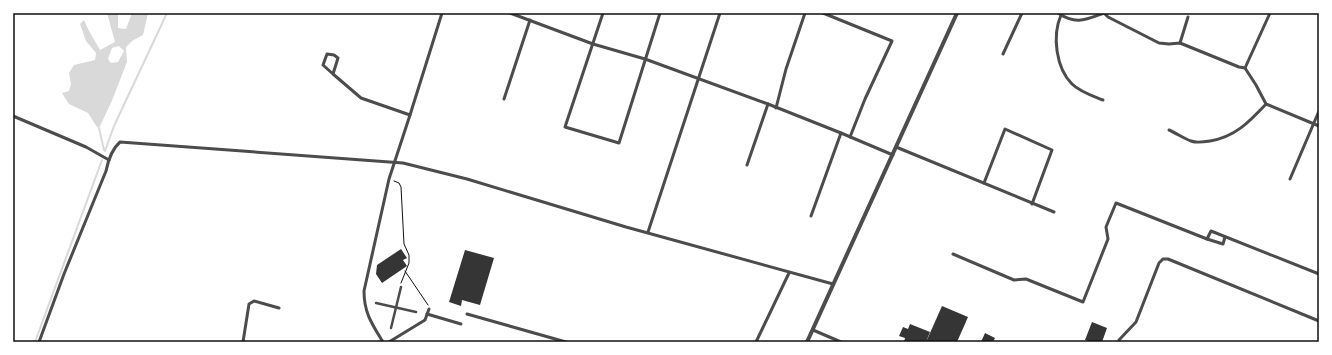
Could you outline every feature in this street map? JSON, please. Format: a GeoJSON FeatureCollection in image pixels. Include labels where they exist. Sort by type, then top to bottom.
{"type":"FeatureCollection","features":[{"type":"Feature","properties":{"kind":"street"},"geometry":{"type":"LineString","coordinates":[[383,342],[367,315],[364,301],[364,291],[389,179],[442,13]]}},
{"type":"Feature","properties":{"kind":"street"},"geometry":{"type":"LineString","coordinates":[[510,13],[593,44],[645,59],[768,104],[892,155]]}},
{"type":"Feature","properties":{"kind":"street"},"geometry":{"type":"LineString","coordinates":[[524,18],[525,13]]}},
{"type":"Feature","properties":{"kind":"street"},"geometry":{"type":"LineString","coordinates":[[603,13],[565,127],[619,143],[660,13]]}},
{"type":"Feature","properties":{"kind":"street"},"geometry":{"type":"LineString","coordinates":[[648,232],[720,13]]}},
{"type":"Feature","properties":{"kind":"street"},"geometry":{"type":"LineString","coordinates":[[776,108],[786,69],[805,13]]}},
{"type":"Feature","properties":{"kind":"street"},"geometry":{"type":"LineString","coordinates":[[823,13],[892,41],[865,99],[850,137]]}},
{"type":"Feature","properties":{"kind":"street"},"geometry":{"type":"LineString","coordinates":[[807,342],[957,13]]}},
{"type":"Feature","properties":{"kind":"street"},"geometry":{"type":"LineString","coordinates":[[1003,54],[1022,13]]}},
{"type":"Feature","properties":{"kind":"street"},"geometry":{"type":"LineString","coordinates":[[1058,13],[1068,19],[1082,20],[1104,13],[1108,18],[1159,43],[1169,44],[1180,42],[1246,68],[1266,104],[1319,126]]}},
{"type":"Feature","properties":{"kind":"street"},"geometry":{"type":"LineString","coordinates":[[1246,68],[1270,13]]}},
{"type":"Feature","properties":{"kind":"street"},"geometry":{"type":"LineString","coordinates":[[1062,15],[1058,28],[1057,41],[1059,59],[1064,72],[1072,84],[1083,92],[1103,100]]}},
{"type":"Feature","properties":{"kind":"street"},"geometry":{"type":"LineString","coordinates":[[1180,42],[1188,17]]}},
{"type":"Feature","properties":{"kind":"street"},"geometry":{"type":"LineString","coordinates":[[504,99],[530,20]]}},
{"type":"Feature","properties":{"kind":"street"},"geometry":{"type":"LineString","coordinates":[[333,74],[338,58],[334,55],[327,54],[323,65],[333,74],[361,98],[410,115]]}},
{"type":"Feature","properties":{"kind":"street"},"geometry":{"type":"LineString","coordinates":[[747,165],[768,104]]}},
{"type":"Feature","properties":{"kind":"street"},"geometry":{"type":"LineString","coordinates":[[1169,130],[1192,141],[1204,142],[1216,140],[1233,134],[1247,124],[1266,104]]}},
{"type":"Feature","properties":{"kind":"street"},"geometry":{"type":"LineString","coordinates":[[1290,179],[1319,111]]}},
{"type":"Feature","properties":{"kind":"street"},"geometry":{"type":"LineString","coordinates":[[13,116],[86,147],[109,160]]}},
{"type":"Feature","properties":{"kind":"street"},"geometry":{"type":"LineString","coordinates":[[984,182],[1005,129],[1052,150],[1032,204]]}},
{"type":"Feature","properties":{"kind":"street"},"geometry":{"type":"LineString","coordinates":[[811,216],[841,133]]}},
{"type":"Feature","properties":{"kind":"street"},"geometry":{"type":"LineString","coordinates":[[39,342],[109,160],[120,142],[403,163],[467,179],[626,227],[789,273],[834,284]]}},
{"type":"Feature","properties":{"kind":"street"},"geometry":{"type":"LineString","coordinates":[[896,147],[1054,212]]}},
{"type":"Feature","properties":{"kind":"street"},"geometry":{"type":"LineString","coordinates":[[952,254],[1014,280],[1026,279],[1083,302],[1108,239],[1106,226],[1116,203],[1222,244],[1225,237]]}},
{"type":"Feature","properties":{"kind":"street"},"geometry":{"type":"LineString","coordinates":[[1208,239],[1211,231],[1319,274]]}},
{"type":"Feature","properties":{"kind":"street"},"geometry":{"type":"LineString","coordinates":[[1120,340],[1136,322],[1159,263],[1163,259],[1319,321]]}},
{"type":"Feature","properties":{"kind":"street"},"geometry":{"type":"LineString","coordinates":[[756,342],[789,273]]}},
{"type":"Feature","properties":{"kind":"street"},"geometry":{"type":"LineString","coordinates":[[391,328],[400,287]]}},
{"type":"Feature","properties":{"kind":"street"},"geometry":{"type":"LineString","coordinates":[[244,342],[249,304],[254,300],[279,308]]}},
{"type":"Feature","properties":{"kind":"street"},"geometry":{"type":"LineString","coordinates":[[376,304],[416,312]]}},
{"type":"Feature","properties":{"kind":"street"},"geometry":{"type":"LineString","coordinates":[[389,342],[425,320],[430,309]]}},
{"type":"Feature","properties":{"kind":"street"},"geometry":{"type":"LineString","coordinates":[[427,314],[461,324]]}},
{"type":"Feature","properties":{"kind":"street"},"geometry":{"type":"LineString","coordinates":[[467,314],[566,342]]}},
{"type":"Feature","properties":{"kind":"street"},"geometry":{"type":"LineString","coordinates":[[813,330],[841,342]]}},
{"type":"Feature","properties":{"kind":"path"},"geometry":{"type":"LineString","coordinates":[[389,179],[399,183],[401,187],[404,244],[409,255],[409,263],[400,287]]}},
{"type":"Feature","properties":{"kind":"path"},"geometry":{"type":"LineString","coordinates":[[405,271],[430,309]]}},
{"type":"Feature","properties":{"kind":"shaded area"},"geometry":{"type":"Polygon","coordinates":[[[107,13],[118,13],[118,28],[126,29],[132,13],[148,13],[143,35],[132,41],[126,47],[127,62],[111,103],[99,128],[88,113],[69,104],[62,93],[69,91],[71,84],[69,73],[74,65],[95,60],[96,53],[86,41],[80,24],[84,20],[100,50],[115,42],[107,13]],[[119,46],[112,48],[108,59],[111,63],[118,62],[124,51],[119,46]]]}},
{"type":"Feature","properties":{"kind":"building"},"geometry":{"type":"Polygon","coordinates":[[[401,249],[407,258],[403,260],[407,266],[382,283],[376,274],[377,265],[401,249]]]}},
{"type":"Feature","properties":{"kind":"building"},"geometry":{"type":"Polygon","coordinates":[[[465,250],[494,258],[480,305],[462,300],[461,306],[449,302],[465,250]]]}},
{"type":"Feature","properties":{"kind":"building"},"geometry":{"type":"Polygon","coordinates":[[[942,306],[968,317],[957,342],[926,342],[942,306]]]}},
{"type":"Feature","properties":{"kind":"building"},"geometry":{"type":"Polygon","coordinates":[[[1092,322],[1107,328],[1102,342],[1085,340],[1092,322]]]}},
{"type":"Feature","properties":{"kind":"building"},"geometry":{"type":"Polygon","coordinates":[[[910,324],[930,332],[926,342],[904,342],[905,338],[899,336],[903,327],[908,329],[910,324]]]}},
{"type":"Feature","properties":{"kind":"building"},"geometry":{"type":"Polygon","coordinates":[[[985,333],[995,338],[993,342],[981,342],[985,333]]]}},
{"type":"Feature","properties":{"kind":"waterway"},"geometry":{"type":"LineString","coordinates":[[105,151],[114,126],[167,13]]}},
{"type":"Feature","properties":{"kind":"waterway"},"geometry":{"type":"LineString","coordinates":[[99,128],[104,150]]}},
{"type":"Feature","properties":{"kind":"waterway"},"geometry":{"type":"LineString","coordinates":[[35,342],[102,160]]}}]}
